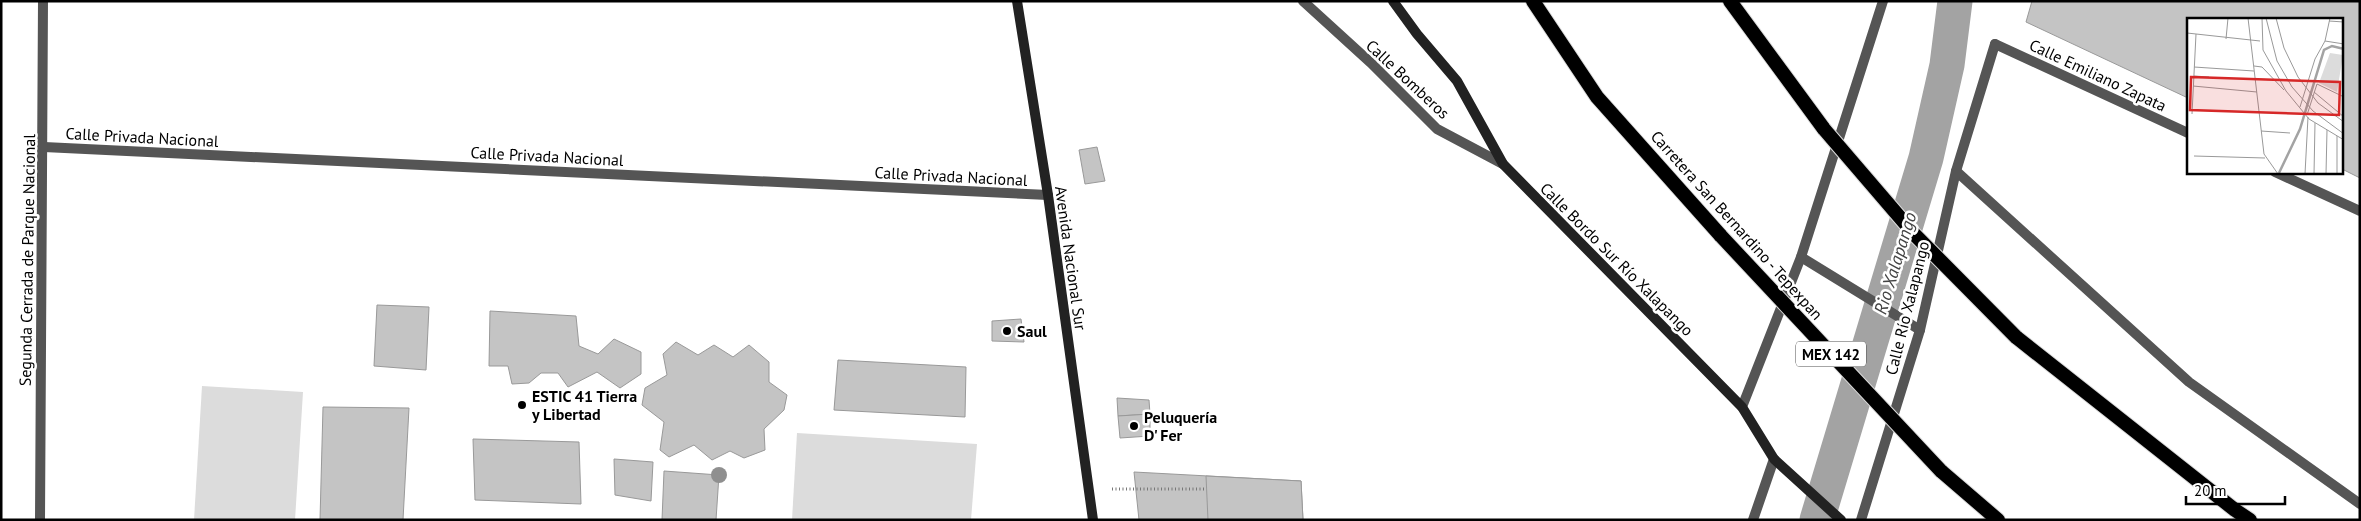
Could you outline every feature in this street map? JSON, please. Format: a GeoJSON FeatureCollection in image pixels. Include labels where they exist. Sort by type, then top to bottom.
{"type":"FeatureCollection","features":[{"type":"Feature","properties":{"kind":"highway","name":"Carretera San Bernardino - Tepexpan"},"geometry":{"type":"LineString","coordinates":[[1533,1],[1597,97],[1721,236],[1941,471],[1998,520]]}},
{"type":"Feature","properties":{"kind":"highway"},"geometry":{"type":"LineString","coordinates":[[1730,1],[1824,129],[1915,234],[2016,337],[2227,504],[2250,520]]}},
{"type":"Feature","properties":{"kind":"main road","name":"Avenida Nacional Sur"},"geometry":{"type":"LineString","coordinates":[[1016,1],[1048,195],[1093,520]]}},
{"type":"Feature","properties":{"kind":"main road","name":"Calle Bordo Sur Río Xalapango"},"geometry":{"type":"LineString","coordinates":[[1393,1],[1417,34],[1457,80],[1502,164],[1742,407],[1774,459],[1838,517]]}},
{"type":"Feature","properties":{"kind":"street","name":"Segunda Cerrada de Parque Nacional"},"geometry":{"type":"LineString","coordinates":[[40,520],[44,1]]}},
{"type":"Feature","properties":{"kind":"street","name":"Calle Bomberos"},"geometry":{"type":"LineString","coordinates":[[1303,1],[1371,63],[1437,129],[1502,164]]}},
{"type":"Feature","properties":{"kind":"street"},"geometry":{"type":"LineString","coordinates":[[1742,407],[1801,257],[1883,1]]}},
{"type":"Feature","properties":{"kind":"street","name":"Calle Emiliano Zapata"},"geometry":{"type":"LineString","coordinates":[[1995,44],[2187,133]]}},
{"type":"Feature","properties":{"kind":"street","name":"Calle Río Xalapango"},"geometry":{"type":"LineString","coordinates":[[1861,520],[1920,330],[1956,171],[1995,44]]}},
{"type":"Feature","properties":{"kind":"street","name":"Calle Privada Nacional"},"geometry":{"type":"LineString","coordinates":[[44,147],[1048,195]]}},
{"type":"Feature","properties":{"kind":"street"},"geometry":{"type":"LineString","coordinates":[[1956,171],[2189,382],[2360,504]]}},
{"type":"Feature","properties":{"kind":"street"},"geometry":{"type":"LineString","coordinates":[[2279,174],[2360,211]]}},
{"type":"Feature","properties":{"kind":"street"},"geometry":{"type":"LineString","coordinates":[[1801,257],[1920,330]]}},
{"type":"Feature","properties":{"kind":"street"},"geometry":{"type":"LineString","coordinates":[[1752,520],[1774,459]]}},
{"type":"Feature","properties":{"kind":"path"},"geometry":{"type":"LineString","coordinates":[[1089,491],[1136,488],[1206,489]]}},
{"type":"Feature","properties":{"kind":"shaded area"},"geometry":{"type":"Polygon","coordinates":[[[202,386],[303,392],[295,520],[194,520],[202,386]]]}},
{"type":"Feature","properties":{"kind":"shaded area"},"geometry":{"type":"Polygon","coordinates":[[[797,433],[977,444],[971,520],[792,520],[797,433]]]}},
{"type":"Feature","properties":{"kind":"building"},"geometry":{"type":"Polygon","coordinates":[[[2032,1],[2360,1],[2360,178],[2344,170],[2344,18],[2187,18],[2187,98],[2026,22],[2032,1]]]}},
{"type":"Feature","properties":{"kind":"building"},"geometry":{"type":"Polygon","coordinates":[[[1097,147],[1105,181],[1085,184],[1079,150],[1097,147]]]}},
{"type":"Feature","properties":{"kind":"building"},"geometry":{"type":"Polygon","coordinates":[[[377,305],[429,307],[426,370],[374,366],[377,305]]]}},
{"type":"Feature","properties":{"kind":"building"},"geometry":{"type":"Polygon","coordinates":[[[490,311],[576,316],[579,346],[598,354],[614,339],[641,352],[641,374],[620,388],[597,372],[568,387],[558,373],[541,373],[529,383],[512,384],[508,366],[489,366],[490,311]]]}},
{"type":"Feature","properties":{"kind":"building","name":"Saul"},"geometry":{"type":"Polygon","coordinates":[[[1021,319],[1024,342],[992,341],[992,321],[1021,319]]]}},
{"type":"Feature","properties":{"kind":"building"},"geometry":{"type":"Polygon","coordinates":[[[676,342],[698,355],[714,345],[733,357],[749,345],[769,362],[769,382],[787,395],[784,410],[764,429],[765,450],[744,458],[730,451],[712,460],[694,445],[669,457],[660,450],[664,422],[642,405],[645,388],[667,375],[663,354],[676,342]]]}},
{"type":"Feature","properties":{"kind":"building"},"geometry":{"type":"Polygon","coordinates":[[[838,360],[966,367],[965,417],[834,410],[838,360]]]}},
{"type":"Feature","properties":{"kind":"building"},"geometry":{"type":"Polygon","coordinates":[[[1117,398],[1149,400],[1150,414],[1118,416],[1117,398]]]}},
{"type":"Feature","properties":{"kind":"building"},"geometry":{"type":"Polygon","coordinates":[[[323,407],[409,408],[403,520],[320,520],[323,407]]]}},
{"type":"Feature","properties":{"kind":"building","name":"Peluquería D' Fer"},"geometry":{"type":"Polygon","coordinates":[[[1150,414],[1150,436],[1120,438],[1118,416],[1150,414]]]}},
{"type":"Feature","properties":{"kind":"building"},"geometry":{"type":"Polygon","coordinates":[[[473,439],[579,442],[581,504],[475,500],[473,439]]]}},
{"type":"Feature","properties":{"kind":"building"},"geometry":{"type":"Polygon","coordinates":[[[614,459],[653,462],[651,501],[615,495],[614,459]]]}},
{"type":"Feature","properties":{"kind":"building"},"geometry":{"type":"Polygon","coordinates":[[[664,471],[719,475],[716,520],[662,520],[664,471]]]}},
{"type":"Feature","properties":{"kind":"building"},"geometry":{"type":"Polygon","coordinates":[[[1134,472],[1301,481],[1303,520],[1139,520],[1134,472]]]}},
{"type":"Feature","properties":{"kind":"building"},"geometry":{"type":"Polygon","coordinates":[[[1206,476],[1301,481],[1303,520],[1208,520],[1206,476]]]}},
{"type":"Feature","properties":{"kind":"waterway","name":"Rio Xalapango"},"geometry":{"type":"LineString","coordinates":[[1817,520],[1926,158],[1947,65],[1955,1]]}},
{"type":"Feature","properties":{"kind":"place","name":"Saul"},"geometry":{"type":"Point","coordinates":[1007,331]}},
{"type":"Feature","properties":{"kind":"place","name":"ESTIC 41 Tierra y Libertad"},"geometry":{"type":"Point","coordinates":[522,405]}},
{"type":"Feature","properties":{"kind":"place","name":"Peluquería D' Fer"},"geometry":{"type":"Point","coordinates":[1134,426]}}]}
